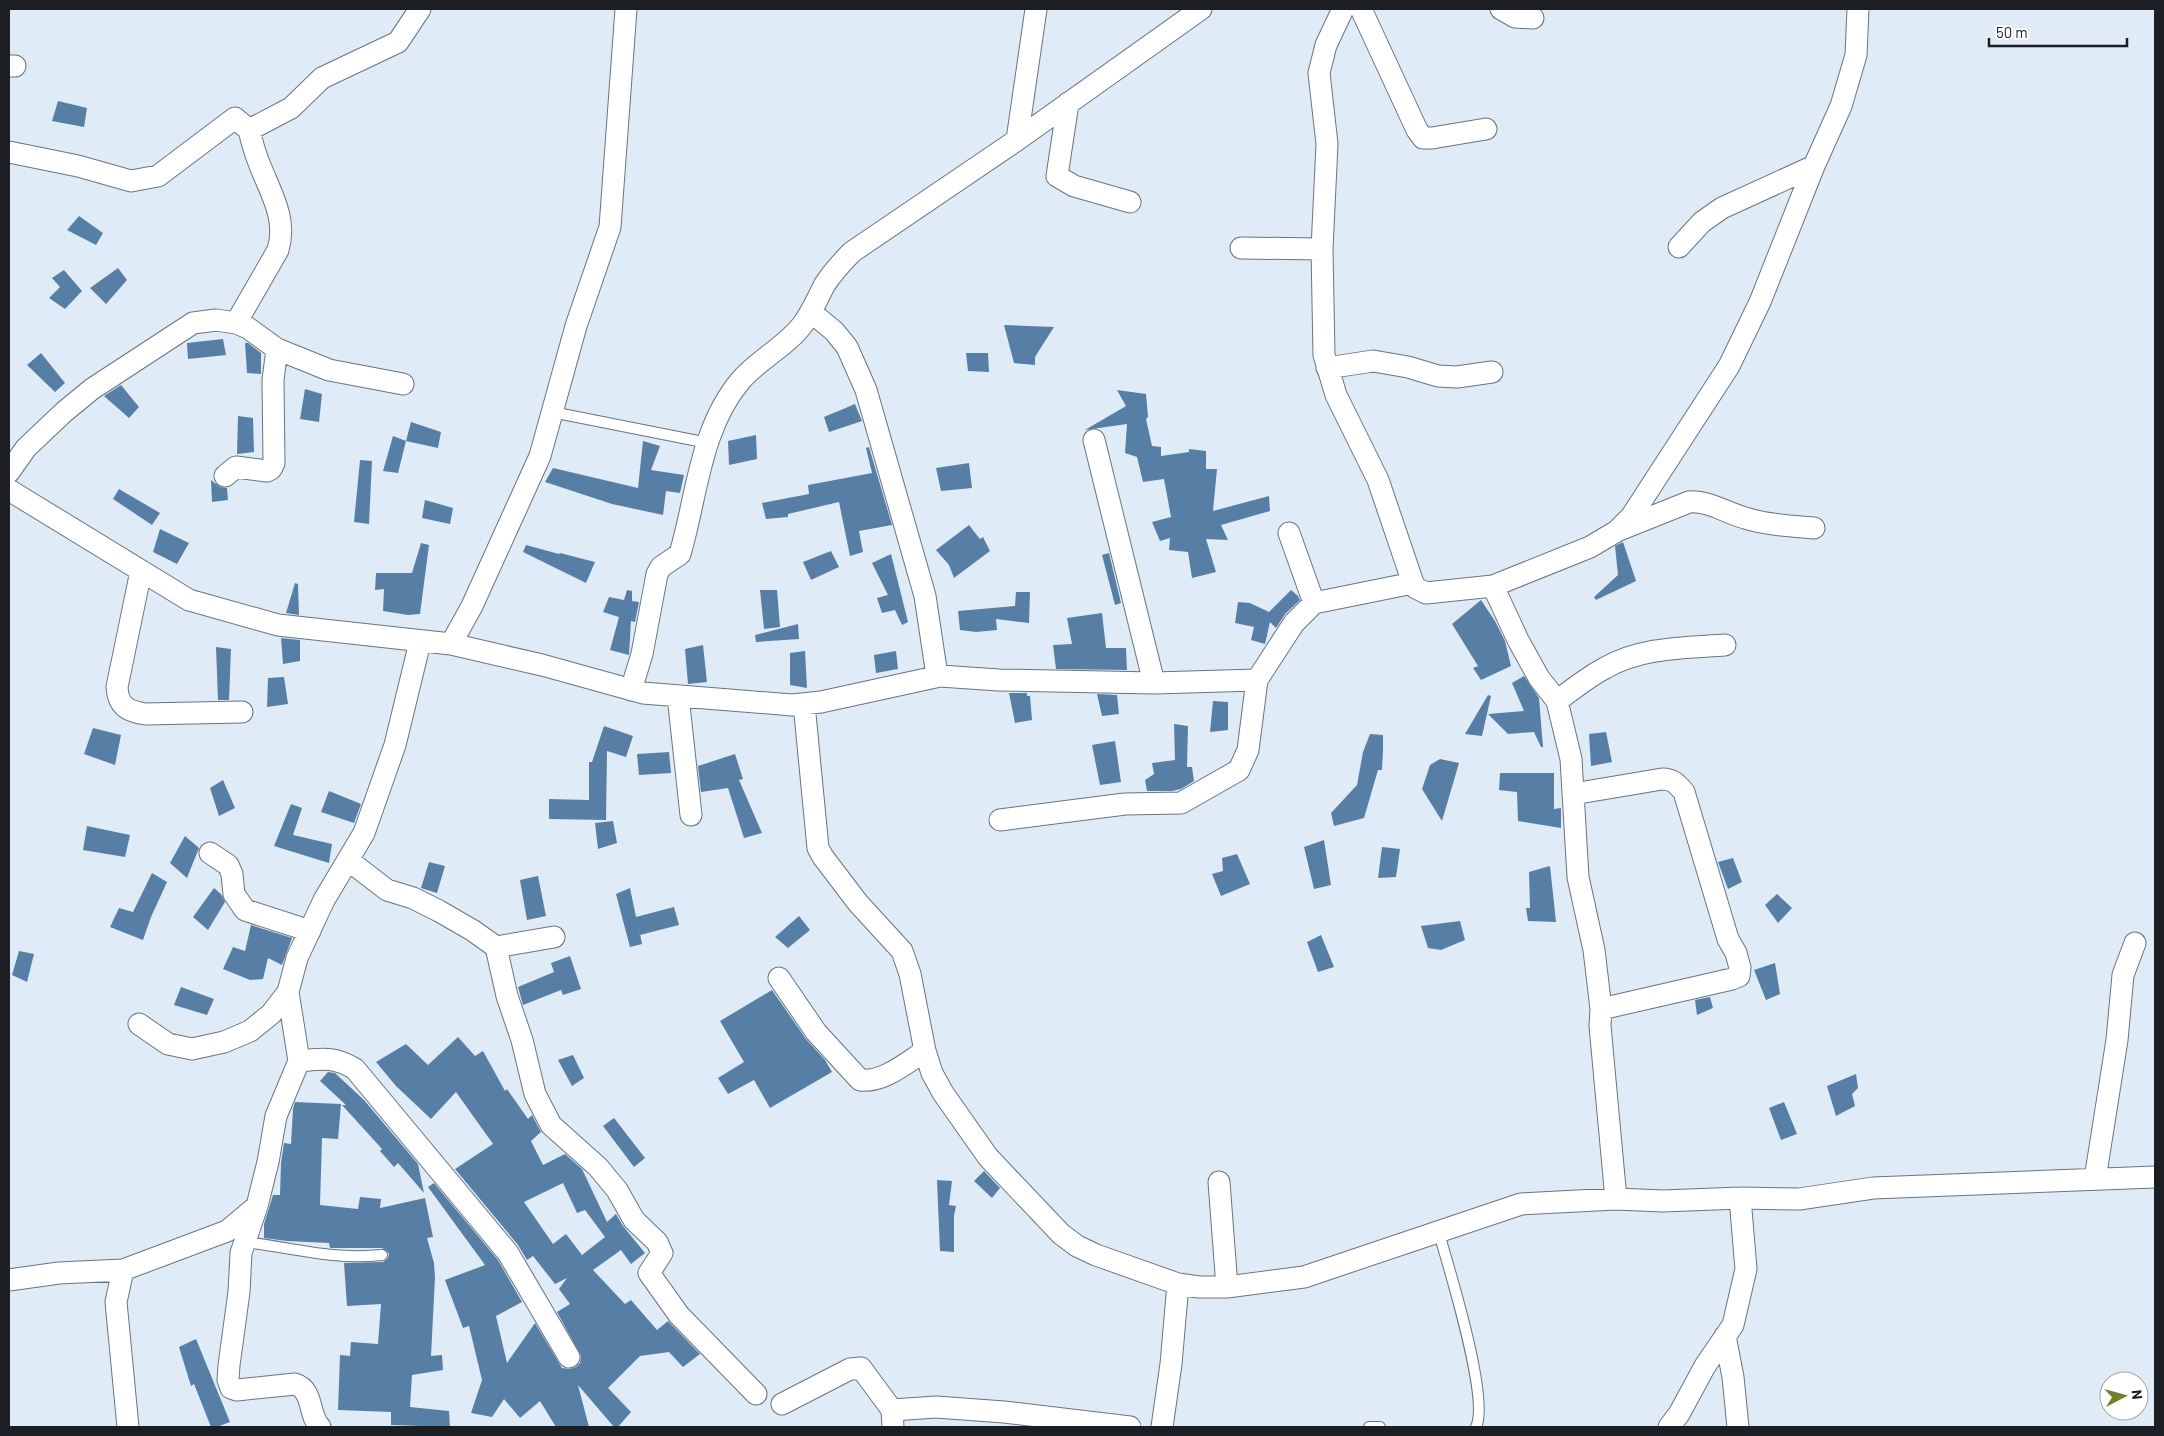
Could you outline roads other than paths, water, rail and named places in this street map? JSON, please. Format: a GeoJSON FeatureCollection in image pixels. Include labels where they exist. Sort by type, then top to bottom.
{"type":"FeatureCollection","features":[{"type":"Feature","properties":{"kind":"street"},"geometry":{"type":"LineString","coordinates":[[249,130],[291,108],[322,78],[398,42],[420,9]]}},
{"type":"Feature","properties":{"kind":"street"},"geometry":{"type":"LineString","coordinates":[[452,644],[472,606],[540,456],[576,326],[610,227],[626,9]]}},
{"type":"Feature","properties":{"kind":"street"},"geometry":{"type":"LineString","coordinates":[[1017,140],[1036,9]]}},
{"type":"Feature","properties":{"kind":"street"},"geometry":{"type":"LineString","coordinates":[[631,690],[642,654],[657,574],[661,567],[680,554],[695,487],[712,431],[731,393],[742,379],[802,326],[838,265],[852,252],[1017,140],[1201,9]]}},
{"type":"Feature","properties":{"kind":"street"},"geometry":{"type":"LineString","coordinates":[[1343,9],[1326,44],[1320,72],[1327,144],[1322,249],[1324,348],[1327,368],[1336,395],[1378,480],[1416,588],[1426,592],[1493,586],[1590,547],[1617,531],[1690,502],[1700,501],[1746,519],[1779,525],[1814,528]]}},
{"type":"Feature","properties":{"kind":"street"},"geometry":{"type":"LineString","coordinates":[[1362,9],[1416,130],[1424,138],[1486,129]]}},
{"type":"Feature","properties":{"kind":"street"},"geometry":{"type":"LineString","coordinates":[[1501,9],[1515,17],[1533,18]]}},
{"type":"Feature","properties":{"kind":"street"},"geometry":{"type":"LineString","coordinates":[[1617,531],[1631,517],[1729,366],[1760,302],[1814,166],[1841,106],[1856,55],[1858,9]]}},
{"type":"Feature","properties":{"kind":"street"},"geometry":{"type":"LineString","coordinates":[[1068,103],[1057,176],[1074,186],[1130,202]]}},
{"type":"Feature","properties":{"kind":"street"},"geometry":{"type":"LineString","coordinates":[[9,152],[78,166],[131,181],[158,176],[235,118],[249,130],[260,167],[279,211],[281,238],[278,250],[236,323]]}},
{"type":"Feature","properties":{"kind":"street"},"geometry":{"type":"LineString","coordinates":[[1680,247],[1702,222],[1722,208],[1814,166]]}},
{"type":"Feature","properties":{"kind":"street"},"geometry":{"type":"LineString","coordinates":[[1241,248],[1322,249]]}},
{"type":"Feature","properties":{"kind":"street"},"geometry":{"type":"LineString","coordinates":[[811,312],[834,331],[847,347],[866,390],[925,596],[936,669],[940,676]]}},
{"type":"Feature","properties":{"kind":"street"},"geometry":{"type":"LineString","coordinates":[[9,472],[26,448],[64,412],[92,389],[193,323],[216,320],[236,323],[248,328],[277,349],[329,370],[403,384]]}},
{"type":"Feature","properties":{"kind":"street"},"geometry":{"type":"LineString","coordinates":[[225,476],[236,468],[267,471],[271,469],[274,463],[274,380],[277,349]]}},
{"type":"Feature","properties":{"kind":"street"},"geometry":{"type":"LineString","coordinates":[[1327,368],[1373,362],[1408,367],[1438,376],[1457,377],[1492,372]]}},
{"type":"Feature","properties":{"kind":"street"},"geometry":{"type":"LineString","coordinates":[[1094,440],[1154,682]]}},
{"type":"Feature","properties":{"kind":"street"},"geometry":{"type":"LineString","coordinates":[[11,497],[189,600],[278,625],[452,644],[542,665],[631,690],[678,696],[804,704],[940,676],[999,680],[1154,682],[1257,680]]}},
{"type":"Feature","properties":{"kind":"street"},"geometry":{"type":"LineString","coordinates":[[1289,533],[1314,603]]}},
{"type":"Feature","properties":{"kind":"street"},"geometry":{"type":"LineString","coordinates":[[141,571],[117,687],[118,698],[122,706],[131,712],[145,714],[242,712]]}},
{"type":"Feature","properties":{"kind":"street"},"geometry":{"type":"LineString","coordinates":[[1000,820],[1126,804],[1181,803],[1239,770],[1248,750],[1257,680],[1294,623],[1314,603],[1413,583]]}},
{"type":"Feature","properties":{"kind":"street"},"geometry":{"type":"LineString","coordinates":[[1493,586],[1518,640],[1539,678],[1557,701],[1571,759],[1578,877],[1594,950],[1601,1009],[1600,1026],[1616,1199]]}},
{"type":"Feature","properties":{"kind":"street"},"geometry":{"type":"LineString","coordinates":[[139,1024],[168,1044],[192,1049],[224,1042],[250,1031],[271,1014],[288,992],[297,958],[324,900],[364,833],[396,745],[420,642]]}},
{"type":"Feature","properties":{"kind":"street"},"geometry":{"type":"LineString","coordinates":[[1557,701],[1587,678],[1625,659],[1659,650],[1725,646]]}},
{"type":"Feature","properties":{"kind":"street"},"geometry":{"type":"LineString","coordinates":[[678,696],[691,815]]}},
{"type":"Feature","properties":{"kind":"street"},"geometry":{"type":"LineString","coordinates":[[804,704],[818,848],[858,903],[902,951],[910,974],[925,1051],[932,1073],[943,1093],[988,1157],[1061,1234],[1077,1246],[1096,1256],[1178,1284],[1199,1287],[1227,1287],[1304,1277],[1438,1230],[1521,1204],[1616,1199],[1663,1201],[1740,1198],[1798,1199],[1873,1188],[2155,1177]]}},
{"type":"Feature","properties":{"kind":"street"},"geometry":{"type":"LineString","coordinates":[[1573,794],[1662,779],[1670,779],[1678,784],[1684,792],[1728,939],[1740,968],[1739,976],[1732,979],[1601,1009]]}},
{"type":"Feature","properties":{"kind":"street"},"geometry":{"type":"LineString","coordinates":[[210,853],[228,865],[232,874],[234,894],[245,910],[310,931]]}},
{"type":"Feature","properties":{"kind":"street"},"geometry":{"type":"LineString","coordinates":[[348,860],[388,890],[412,898],[439,911],[472,930],[496,947],[507,996],[522,1040],[535,1094],[551,1125],[598,1166],[617,1190],[634,1220],[657,1242],[662,1253],[649,1273],[679,1315],[756,1394]]}},
{"type":"Feature","properties":{"kind":"street"},"geometry":{"type":"LineString","coordinates":[[496,947],[554,937]]}},
{"type":"Feature","properties":{"kind":"street"},"geometry":{"type":"LineString","coordinates":[[2095,1179],[2117,1040],[2124,976],[2135,943]]}},
{"type":"Feature","properties":{"kind":"street"},"geometry":{"type":"LineString","coordinates":[[779,978],[816,1032],[860,1080],[870,1081],[883,1077],[925,1051]]}},
{"type":"Feature","properties":{"kind":"street"},"geometry":{"type":"LineString","coordinates":[[288,992],[299,1061],[276,1116],[268,1162],[257,1206],[241,1253],[239,1292],[230,1344],[228,1380],[231,1388],[238,1390],[295,1384],[302,1386],[307,1394],[314,1419],[320,1427]]}},
{"type":"Feature","properties":{"kind":"street"},"geometry":{"type":"LineString","coordinates":[[299,1061],[326,1058],[341,1060],[355,1069],[508,1253],[569,1357]]}},
{"type":"Feature","properties":{"kind":"street"},"geometry":{"type":"LineString","coordinates":[[1219,1182],[1227,1287]]}},
{"type":"Feature","properties":{"kind":"street"},"geometry":{"type":"LineString","coordinates":[[1668,1427],[1679,1414],[1705,1366],[1733,1325],[1746,1269],[1740,1198]]}},
{"type":"Feature","properties":{"kind":"street"},"geometry":{"type":"LineString","coordinates":[[9,1280],[59,1273],[123,1270],[227,1231],[257,1206]]}},
{"type":"Feature","properties":{"kind":"street"},"geometry":{"type":"LineString","coordinates":[[123,1270],[116,1302],[128,1427]]}},
{"type":"Feature","properties":{"kind":"street"},"geometry":{"type":"LineString","coordinates":[[1162,1427],[1171,1364],[1178,1284]]}},
{"type":"Feature","properties":{"kind":"street"},"geometry":{"type":"LineString","coordinates":[[1725,1336],[1733,1377],[1738,1427]]}},
{"type":"Feature","properties":{"kind":"street"},"geometry":{"type":"LineString","coordinates":[[782,1404],[850,1369],[862,1368],[892,1418],[936,1408],[1004,1412],[1130,1427]]}},
{"type":"Feature","properties":{"kind":"lane"},"geometry":{"type":"LineString","coordinates":[[552,412],[708,444]]}},
{"type":"Feature","properties":{"kind":"lane"},"geometry":{"type":"LineString","coordinates":[[1438,1230],[1463,1317],[1474,1371],[1479,1418],[1476,1427]]}},
{"type":"Feature","properties":{"kind":"lane"},"geometry":{"type":"LineString","coordinates":[[245,1242],[316,1255],[346,1257],[382,1255]]}},
{"type":"Feature","properties":{"kind":"lane"},"geometry":{"type":"LineString","coordinates":[[1370,1427],[1380,1427]]}}]}
